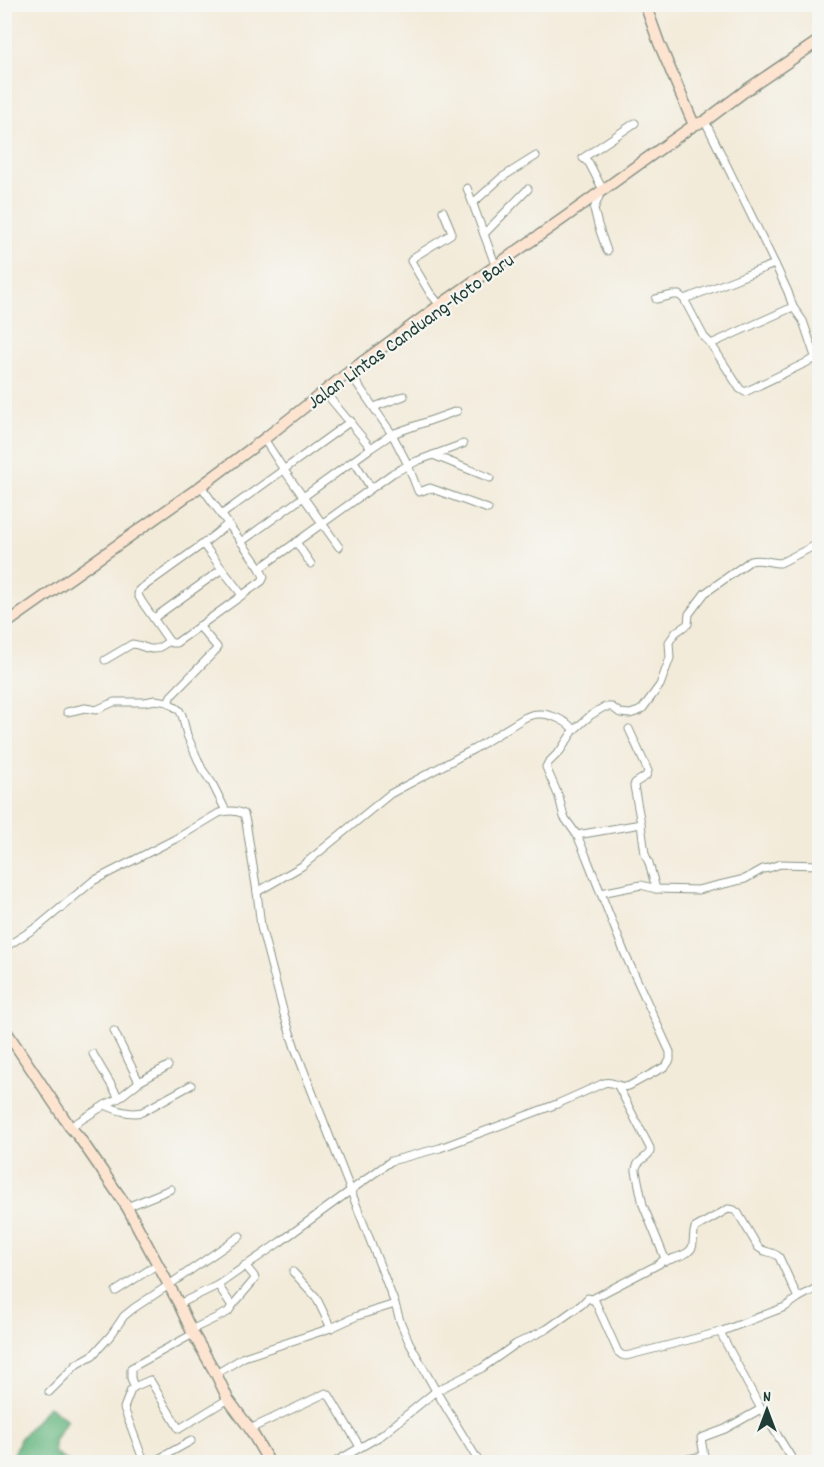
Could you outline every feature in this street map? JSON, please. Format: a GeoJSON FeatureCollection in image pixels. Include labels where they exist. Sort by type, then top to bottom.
{"type":"FeatureCollection","features":[{"type":"Feature","properties":{"kind":"main road"},"geometry":{"type":"LineString","coordinates":[[645,4],[659,43],[699,123]]}},
{"type":"Feature","properties":{"kind":"main road","name":"Jalan Lintas Canduang-Koto Baru"},"geometry":{"type":"LineString","coordinates":[[4,625],[201,486],[440,305],[819,40]]}},
{"type":"Feature","properties":{"kind":"main road"},"geometry":{"type":"LineString","coordinates":[[5,1030],[127,1207],[228,1399],[250,1429],[269,1462]]}},
{"type":"Feature","properties":{"kind":"street"},"geometry":{"type":"LineString","coordinates":[[607,251],[594,209],[602,191],[589,163],[583,158],[635,123]]}},
{"type":"Feature","properties":{"kind":"street"},"geometry":{"type":"LineString","coordinates":[[699,123],[775,264],[793,307],[803,321],[819,371]]}},
{"type":"Feature","properties":{"kind":"street"},"geometry":{"type":"LineString","coordinates":[[473,203],[501,178],[536,156]]}},
{"type":"Feature","properties":{"kind":"street"},"geometry":{"type":"LineString","coordinates":[[467,188],[496,267]]}},
{"type":"Feature","properties":{"kind":"street"},"geometry":{"type":"LineString","coordinates":[[484,234],[528,189]]}},
{"type":"Feature","properties":{"kind":"street"},"geometry":{"type":"LineString","coordinates":[[440,305],[411,261],[451,234],[443,211]]}},
{"type":"Feature","properties":{"kind":"street"},"geometry":{"type":"LineString","coordinates":[[684,299],[775,264]]}},
{"type":"Feature","properties":{"kind":"street"},"geometry":{"type":"LineString","coordinates":[[656,299],[673,295],[679,295],[684,299],[704,337],[711,344],[740,390],[745,392],[816,358]]}},
{"type":"Feature","properties":{"kind":"street"},"geometry":{"type":"LineString","coordinates":[[711,344],[793,307]]}},
{"type":"Feature","properties":{"kind":"street"},"geometry":{"type":"LineString","coordinates":[[349,372],[392,434],[419,492],[430,488],[488,509]]}},
{"type":"Feature","properties":{"kind":"street"},"geometry":{"type":"LineString","coordinates":[[324,391],[371,448]]}},
{"type":"Feature","properties":{"kind":"street"},"geometry":{"type":"LineString","coordinates":[[374,407],[404,396]]}},
{"type":"Feature","properties":{"kind":"street"},"geometry":{"type":"LineString","coordinates":[[241,542],[392,434],[457,411]]}},
{"type":"Feature","properties":{"kind":"street"},"geometry":{"type":"LineString","coordinates":[[221,515],[351,422]]}},
{"type":"Feature","properties":{"kind":"street"},"geometry":{"type":"LineString","coordinates":[[264,439],[339,547]]}},
{"type":"Feature","properties":{"kind":"street"},"geometry":{"type":"LineString","coordinates":[[260,568],[370,488],[408,465],[463,444]]}},
{"type":"Feature","properties":{"kind":"street"},"geometry":{"type":"LineString","coordinates":[[433,455],[490,478]]}},
{"type":"Feature","properties":{"kind":"street"},"geometry":{"type":"LineString","coordinates":[[354,461],[370,488]]}},
{"type":"Feature","properties":{"kind":"street"},"geometry":{"type":"LineString","coordinates":[[201,486],[260,568],[264,579],[172,644],[138,595],[139,590],[228,524]]}},
{"type":"Feature","properties":{"kind":"street"},"geometry":{"type":"LineString","coordinates":[[296,542],[311,564]]}},
{"type":"Feature","properties":{"kind":"street"},"geometry":{"type":"LineString","coordinates":[[179,1304],[218,1285],[391,1161],[440,1148],[557,1104],[609,1081],[618,1086],[629,1086],[666,1066],[670,1060],[670,1052],[625,954],[577,835],[564,817],[559,797],[546,767],[574,730],[604,707],[612,707],[620,713],[630,714],[643,708],[660,685],[670,658],[669,642],[676,632],[688,624],[689,614],[705,593],[750,561],[756,559],[780,563],[819,543]]}},
{"type":"Feature","properties":{"kind":"street"},"geometry":{"type":"LineString","coordinates":[[203,544],[242,595]]}},
{"type":"Feature","properties":{"kind":"street"},"geometry":{"type":"LineString","coordinates":[[154,618],[222,569]]}},
{"type":"Feature","properties":{"kind":"street"},"geometry":{"type":"LineString","coordinates":[[168,702],[171,696],[217,649],[200,626]]}},
{"type":"Feature","properties":{"kind":"street"},"geometry":{"type":"LineString","coordinates":[[105,660],[132,644],[156,649],[169,641]]}},
{"type":"Feature","properties":{"kind":"street"},"geometry":{"type":"LineString","coordinates":[[67,712],[85,708],[96,710],[114,702],[155,700],[168,702],[182,715],[187,735],[202,769],[226,811]]}},
{"type":"Feature","properties":{"kind":"street"},"geometry":{"type":"LineString","coordinates":[[257,892],[302,866],[390,794],[524,718],[539,713],[570,724],[574,730]]}},
{"type":"Feature","properties":{"kind":"street"},"geometry":{"type":"LineString","coordinates":[[628,729],[648,771],[646,776],[634,786],[645,854],[656,889]]}},
{"type":"Feature","properties":{"kind":"street"},"geometry":{"type":"LineString","coordinates":[[4,948],[40,925],[93,881],[179,837],[219,813],[226,811],[244,814],[261,927],[295,1048],[409,1342],[479,1462]]}},
{"type":"Feature","properties":{"kind":"street"},"geometry":{"type":"LineString","coordinates":[[577,835],[641,824]]}},
{"type":"Feature","properties":{"kind":"street"},"geometry":{"type":"LineString","coordinates":[[601,893],[641,885],[656,889],[698,890],[745,879],[763,869],[780,864],[819,865]]}},
{"type":"Feature","properties":{"kind":"street"},"geometry":{"type":"LineString","coordinates":[[114,1031],[139,1082]]}},
{"type":"Feature","properties":{"kind":"street"},"geometry":{"type":"LineString","coordinates":[[93,1054],[119,1098]]}},
{"type":"Feature","properties":{"kind":"street"},"geometry":{"type":"LineString","coordinates":[[70,1127],[168,1066]]}},
{"type":"Feature","properties":{"kind":"street"},"geometry":{"type":"LineString","coordinates":[[105,1105],[128,1113],[142,1112],[190,1085]]}},
{"type":"Feature","properties":{"kind":"street"},"geometry":{"type":"LineString","coordinates":[[618,1086],[650,1148],[651,1152],[638,1163],[636,1171],[643,1205],[666,1261]]}},
{"type":"Feature","properties":{"kind":"street"},"geometry":{"type":"LineString","coordinates":[[127,1207],[171,1189]]}},
{"type":"Feature","properties":{"kind":"street"},"geometry":{"type":"LineString","coordinates":[[335,1462],[381,1435],[436,1391],[482,1368],[516,1344],[546,1329],[588,1298],[592,1299],[662,1261],[689,1252],[694,1244],[695,1228],[728,1209],[738,1213],[761,1250],[779,1257],[798,1298]]}},
{"type":"Feature","properties":{"kind":"street"},"geometry":{"type":"LineString","coordinates":[[49,1392],[77,1364],[93,1355],[124,1316],[240,1236]]}},
{"type":"Feature","properties":{"kind":"street"},"geometry":{"type":"LineString","coordinates":[[116,1291],[158,1264]]}},
{"type":"Feature","properties":{"kind":"street"},"geometry":{"type":"LineString","coordinates":[[134,1387],[131,1368],[228,1312],[255,1279],[245,1265]]}},
{"type":"Feature","properties":{"kind":"street"},"geometry":{"type":"LineString","coordinates":[[292,1272],[316,1297],[331,1328]]}},
{"type":"Feature","properties":{"kind":"street"},"geometry":{"type":"LineString","coordinates":[[218,1285],[232,1306]]}},
{"type":"Feature","properties":{"kind":"street"},"geometry":{"type":"LineString","coordinates":[[592,1299],[618,1352],[622,1355],[633,1355],[720,1332],[771,1314],[819,1286]]}},
{"type":"Feature","properties":{"kind":"street"},"geometry":{"type":"LineString","coordinates":[[216,1374],[244,1357],[331,1328],[357,1316],[395,1305]]}},
{"type":"Feature","properties":{"kind":"street"},"geometry":{"type":"LineString","coordinates":[[720,1332],[761,1409],[794,1462]]}},
{"type":"Feature","properties":{"kind":"street"},"geometry":{"type":"LineString","coordinates":[[146,1462],[124,1408],[134,1387],[150,1380],[179,1429],[228,1399]]}},
{"type":"Feature","properties":{"kind":"street"},"geometry":{"type":"LineString","coordinates":[[250,1429],[326,1394],[329,1395],[360,1447]]}},
{"type":"Feature","properties":{"kind":"street"},"geometry":{"type":"LineString","coordinates":[[682,1462],[687,1459],[704,1459],[700,1438],[725,1430],[761,1409]]}},
{"type":"Feature","properties":{"kind":"street"},"geometry":{"type":"LineString","coordinates":[[153,1462],[191,1442]]}},
{"type":"Feature","properties":{"kind":"green space"},"geometry":{"type":"Polygon","coordinates":[[[49,1406],[67,1420],[54,1441],[54,1453],[69,1462],[11,1462],[20,1439],[49,1406]]]}}]}
